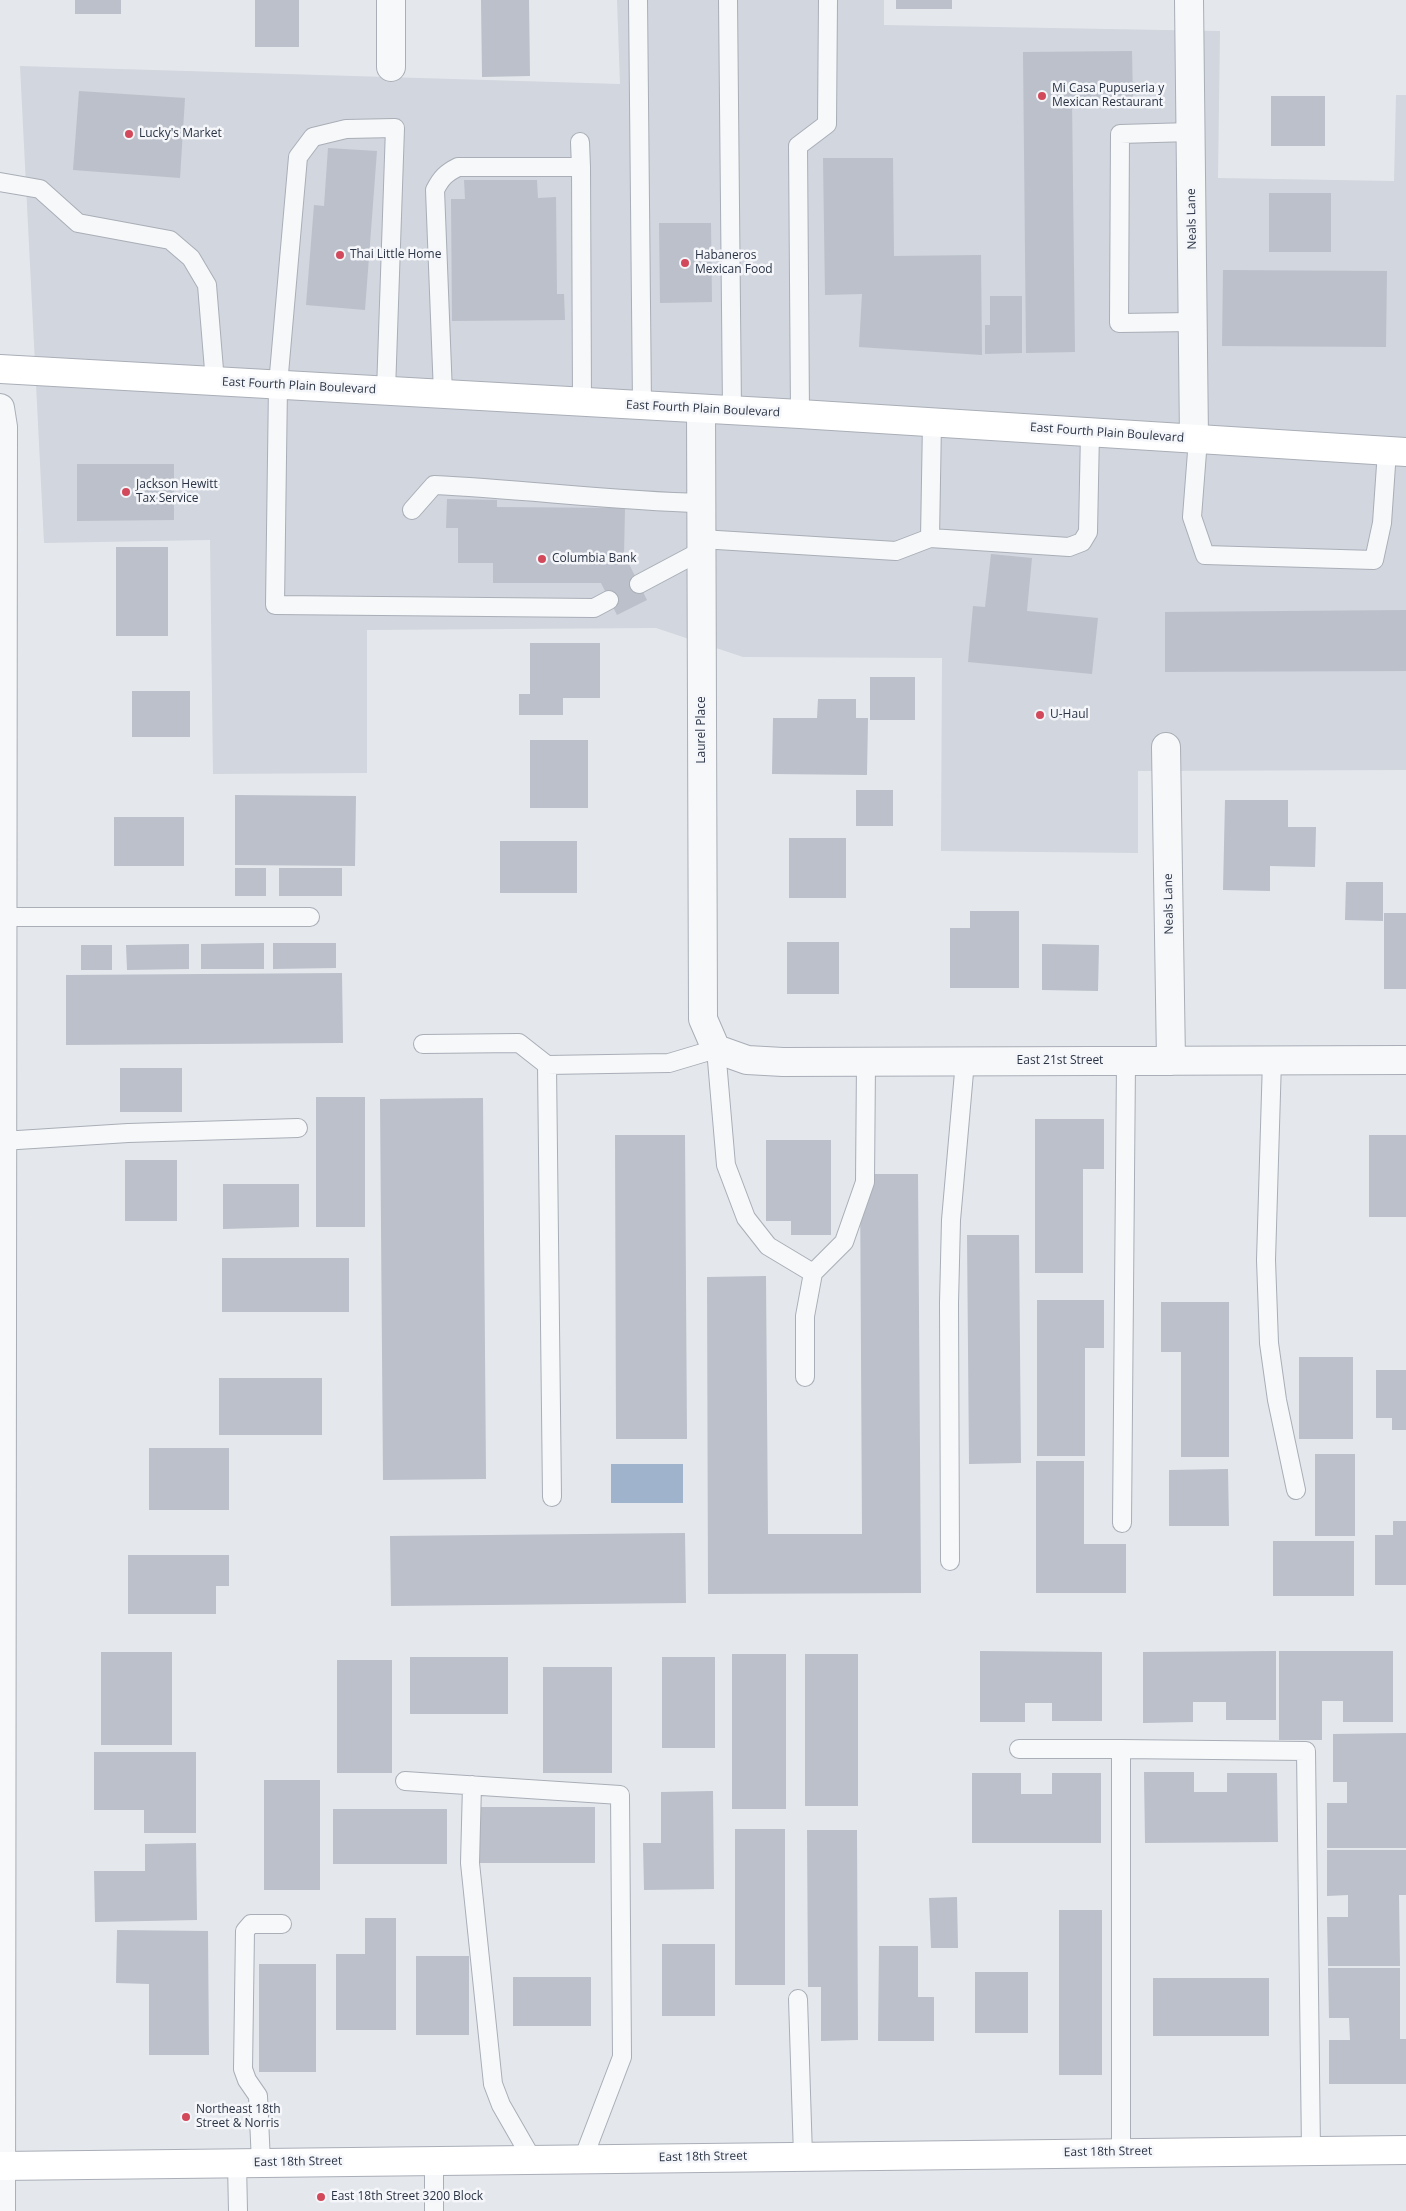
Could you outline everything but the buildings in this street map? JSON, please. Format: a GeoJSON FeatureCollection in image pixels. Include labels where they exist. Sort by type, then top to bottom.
{"type":"FeatureCollection","features":[{"type":"Feature","properties":{"kind":"main road","name":"East Fourth Plain Boulevard"},"geometry":{"type":"LineString","coordinates":[[0,369],[800,414],[1396,452]]}},
{"type":"Feature","properties":{"kind":"main road","name":"East 18th Street"},"geometry":{"type":"LineString","coordinates":[[0,2166],[1406,2150]]}},
{"type":"Feature","properties":{"kind":"street"},"geometry":{"type":"LineString","coordinates":[[391,0],[391,67]]}},
{"type":"Feature","properties":{"kind":"street","name":"Neals Lane"},"geometry":{"type":"LineString","coordinates":[[1189,0],[1196,439]]}},
{"type":"Feature","properties":{"kind":"street"},"geometry":{"type":"LineString","coordinates":[[0,408],[3,427],[1,711],[1,2211]]}},
{"type":"Feature","properties":{"kind":"street","name":"Laurel Place"},"geometry":{"type":"LineString","coordinates":[[701,409],[703,1018],[716,1049]]}},
{"type":"Feature","properties":{"kind":"street","name":"Neals Lane"},"geometry":{"type":"LineString","coordinates":[[1166,747],[1171,1061]]}},
{"type":"Feature","properties":{"kind":"street","name":"East 21st Street"},"geometry":{"type":"LineString","coordinates":[[716,1049],[747,1060],[783,1062],[1406,1060]]}},
{"type":"Feature","properties":{"kind":"lane"},"geometry":{"type":"LineString","coordinates":[[638,0],[642,406]]}},
{"type":"Feature","properties":{"kind":"lane"},"geometry":{"type":"LineString","coordinates":[[728,0],[732,410]]}},
{"type":"Feature","properties":{"kind":"lane"},"geometry":{"type":"LineString","coordinates":[[800,414],[798,146],[827,124],[828,0]]}},
{"type":"Feature","properties":{"kind":"lane"},"geometry":{"type":"LineString","coordinates":[[386,391],[395,128],[346,129],[313,138],[298,157],[278,385],[275,605],[594,608],[609,600]]}},
{"type":"Feature","properties":{"kind":"lane"},"geometry":{"type":"LineString","coordinates":[[1191,132],[1120,134],[1120,323],[1193,322]]}},
{"type":"Feature","properties":{"kind":"lane"},"geometry":{"type":"LineString","coordinates":[[580,142],[582,402]]}},
{"type":"Feature","properties":{"kind":"lane"},"geometry":{"type":"LineString","coordinates":[[442,394],[436,190],[440,178],[458,167],[581,167]]}},
{"type":"Feature","properties":{"kind":"lane"},"geometry":{"type":"LineString","coordinates":[[0,182],[40,189],[78,223],[170,240],[191,258],[207,285],[215,382]]}},
{"type":"Feature","properties":{"kind":"lane"},"geometry":{"type":"LineString","coordinates":[[930,538],[932,422]]}},
{"type":"Feature","properties":{"kind":"lane"},"geometry":{"type":"LineString","coordinates":[[639,584],[701,544],[896,551],[930,538],[1069,547],[1082,542],[1088,532],[1090,432]]}},
{"type":"Feature","properties":{"kind":"lane"},"geometry":{"type":"LineString","coordinates":[[1196,439],[1192,517],[1205,555],[1374,560],[1396,452]]}},
{"type":"Feature","properties":{"kind":"lane"},"geometry":{"type":"LineString","coordinates":[[412,510],[434,485],[512,489],[639,501],[701,503]]}},
{"type":"Feature","properties":{"kind":"lane"},"geometry":{"type":"LineString","coordinates":[[2,917],[310,917]]}},
{"type":"Feature","properties":{"kind":"lane"},"geometry":{"type":"LineString","coordinates":[[423,1044],[519,1043],[547,1064],[669,1063],[716,1049],[726,1165],[746,1218],[768,1246],[813,1273]]}},
{"type":"Feature","properties":{"kind":"lane"},"geometry":{"type":"LineString","coordinates":[[1272,1060],[1266,1260],[1269,1343],[1277,1400],[1296,1490]]}},
{"type":"Feature","properties":{"kind":"lane"},"geometry":{"type":"LineString","coordinates":[[950,1561],[949,1303],[951,1220],[966,1061]]}},
{"type":"Feature","properties":{"kind":"lane"},"geometry":{"type":"LineString","coordinates":[[1122,1523],[1126,1061]]}},
{"type":"Feature","properties":{"kind":"lane"},"geometry":{"type":"LineString","coordinates":[[805,1377],[805,1316],[813,1273],[844,1242],[865,1182],[866,1062]]}},
{"type":"Feature","properties":{"kind":"lane"},"geometry":{"type":"LineString","coordinates":[[547,1064],[552,1497]]}},
{"type":"Feature","properties":{"kind":"lane"},"geometry":{"type":"LineString","coordinates":[[2,1142],[128,1133],[298,1128]]}},
{"type":"Feature","properties":{"kind":"lane"},"geometry":{"type":"LineString","coordinates":[[1019,1749],[1306,1751],[1311,2151]]}},
{"type":"Feature","properties":{"kind":"lane"},"geometry":{"type":"LineString","coordinates":[[1121,1749],[1121,2152]]}},
{"type":"Feature","properties":{"kind":"lane"},"geometry":{"type":"LineString","coordinates":[[405,1781],[620,1795],[622,2057],[583,2159]]}},
{"type":"Feature","properties":{"kind":"lane"},"geometry":{"type":"LineString","coordinates":[[472,1785],[470,1863],[492,2084],[500,2104],[532,2159]]}},
{"type":"Feature","properties":{"kind":"lane"},"geometry":{"type":"LineString","coordinates":[[238,2211],[249,2163],[258,2096],[247,2080],[243,2069],[245,1931],[251,1924],[282,1924]]}},
{"type":"Feature","properties":{"kind":"lane"},"geometry":{"type":"LineString","coordinates":[[798,1999],[803,2156]]}},
{"type":"Feature","properties":{"kind":"lane"},"geometry":{"type":"LineString","coordinates":[[434,2161],[434,2211]]}},
{"type":"Feature","properties":{"kind":"shaded area"},"geometry":{"type":"Polygon","coordinates":[[[617,0],[884,0],[884,25],[1220,31],[1218,178],[1394,181],[1396,95],[1406,95],[1406,770],[1138,771],[1138,853],[941,851],[942,658],[743,657],[656,628],[367,630],[367,773],[213,774],[210,540],[44,543],[20,66],[620,84],[617,0]]]}},
{"type":"Feature","properties":{"kind":"water"},"geometry":{"type":"Polygon","coordinates":[[[611,1464],[683,1464],[683,1503],[611,1503],[611,1464]]]}},
{"type":"Feature","properties":{"kind":"place","name":"Mi Casa Pupuseria y Mexican Restaurant"},"geometry":{"type":"Point","coordinates":[1042,96]}},
{"type":"Feature","properties":{"kind":"place","name":"Lucky's Market"},"geometry":{"type":"Point","coordinates":[129,134]}},
{"type":"Feature","properties":{"kind":"place","name":"Thai Little Home"},"geometry":{"type":"Point","coordinates":[340,255]}},
{"type":"Feature","properties":{"kind":"place","name":"Habaneros Mexican Food"},"geometry":{"type":"Point","coordinates":[685,263]}},
{"type":"Feature","properties":{"kind":"place","name":"Jackson Hewitt Tax Service"},"geometry":{"type":"Point","coordinates":[126,492]}},
{"type":"Feature","properties":{"kind":"place","name":"Columbia Bank"},"geometry":{"type":"Point","coordinates":[542,559]}},
{"type":"Feature","properties":{"kind":"place","name":"U-Haul"},"geometry":{"type":"Point","coordinates":[1040,715]}},
{"type":"Feature","properties":{"kind":"place","name":"Northeast 18th Street & Norris"},"geometry":{"type":"Point","coordinates":[186,2117]}},
{"type":"Feature","properties":{"kind":"place","name":"East 18th Street 3200 Block"},"geometry":{"type":"Point","coordinates":[321,2197]}}]}
